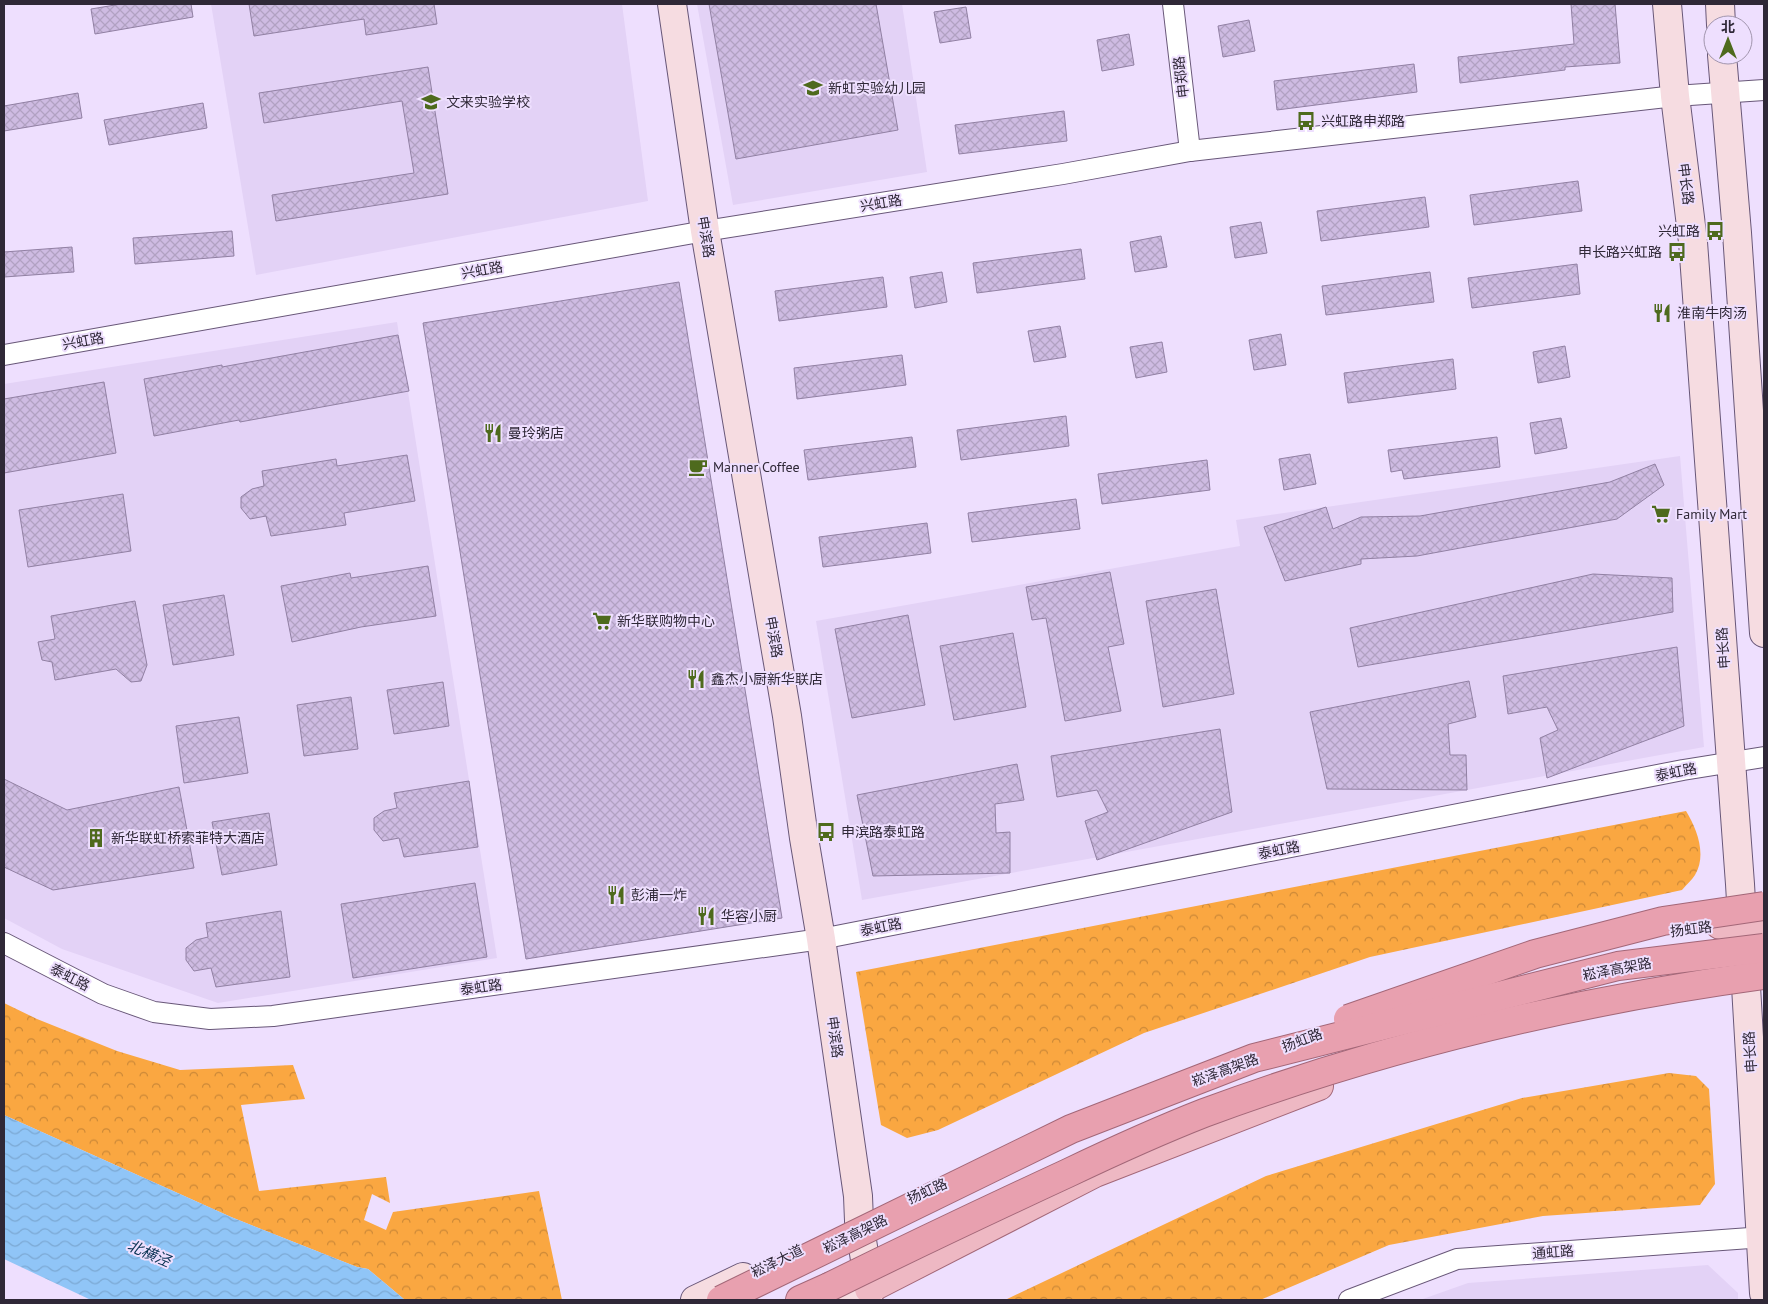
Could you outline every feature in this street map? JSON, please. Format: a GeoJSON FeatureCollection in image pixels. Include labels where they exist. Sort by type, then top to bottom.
{"type":"FeatureCollection","features":[{"type":"Feature","properties":{"kind":"highway"},"geometry":{"type":"LineString","coordinates":[[1254,1058],[1365,1012],[1535,954],[1663,921],[1764,906]]}},
{"type":"Feature","properties":{"kind":"highway","name":"崧泽高架路"},"geometry":{"type":"LineString","coordinates":[[721,1300],[1071,1128],[1254,1058],[1618,966],[1764,948]]}},
{"type":"Feature","properties":{"kind":"highway","name":"崧泽高架路"},"geometry":{"type":"LineString","coordinates":[[800,1300],[828,1296],[981,1213],[1097,1159],[1203,1114],[1298,1081],[1408,1048],[1608,1000],[1708,982],[1758,979]]}},
{"type":"Feature","properties":{"kind":"main road","name":"申滨路"},"geometry":{"type":"LineString","coordinates":[[672,4],[704,231],[787,716],[858,1196],[859,1221],[870,1295]]}},
{"type":"Feature","properties":{"kind":"main road","name":"申长路"},"geometry":{"type":"LineString","coordinates":[[1667,4],[1675,96],[1693,242],[1740,884],[1753,921],[1758,979],[1764,1293]]}},
{"type":"Feature","properties":{"kind":"main road"},"geometry":{"type":"LineString","coordinates":[[1723,65],[1737,233],[1764,634]]}},
{"type":"Feature","properties":{"kind":"main road","name":"扬虹路"},"geometry":{"type":"LineString","coordinates":[[859,1221],[1138,1099],[1464,981],[1643,934],[1753,921]]}},
{"type":"Feature","properties":{"kind":"main road"},"geometry":{"type":"LineString","coordinates":[[828,1296],[870,1295],[1095,1174],[1334,1080],[1557,1014],[1758,979]]}},
{"type":"Feature","properties":{"kind":"main road","name":"崧泽大道"},"geometry":{"type":"LineString","coordinates":[[695,1300],[859,1221]]}},
{"type":"Feature","properties":{"kind":"street","name":"申郑路"},"geometry":{"type":"LineString","coordinates":[[1172,4],[1190,151]]}},
{"type":"Feature","properties":{"kind":"street","name":"兴虹路"},"geometry":{"type":"LineString","coordinates":[[4,355],[704,231],[1063,174],[1190,151],[1675,96],[1764,90]]}},
{"type":"Feature","properties":{"kind":"street","name":"泰虹路"},"geometry":{"type":"LineString","coordinates":[[4,943],[103,994],[154,1012],[210,1019],[273,1016],[821,939],[1731,761],[1764,757]]}},
{"type":"Feature","properties":{"kind":"street","name":"通虹路"},"geometry":{"type":"LineString","coordinates":[[1349,1300],[1457,1258],[1763,1237]]}},
{"type":"Feature","properties":{"kind":"shaded area","name":"文来实验学校"},"geometry":{"type":"Polygon","coordinates":[[[211,4],[622,4],[648,201],[256,275],[211,4]]]}},
{"type":"Feature","properties":{"kind":"shaded area","name":"新虹实验幼儿园"},"geometry":{"type":"Polygon","coordinates":[[[697,4],[902,4],[927,172],[733,205],[697,4]]]}},
{"type":"Feature","properties":{"kind":"shaded area"},"geometry":{"type":"Polygon","coordinates":[[[397,322],[497,958],[218,1003],[62,949],[4,918],[4,384],[397,322]]]}},
{"type":"Feature","properties":{"kind":"shaded area"},"geometry":{"type":"Polygon","coordinates":[[[1680,456],[1704,747],[862,900],[816,621],[1240,546],[1236,520],[1680,456]]]}},
{"type":"Feature","properties":{"kind":"shaded area"},"geometry":{"type":"Polygon","coordinates":[[[1708,1265],[1738,1293],[1738,1300],[1420,1300],[1468,1283],[1708,1265]]]}},
{"type":"Feature","properties":{"kind":"green space"},"geometry":{"type":"Polygon","coordinates":[[[1686,811],[1697,834],[1700,859],[1695,875],[1682,890],[1370,957],[1144,1033],[938,1130],[907,1138],[881,1125],[856,972],[1686,811]]]}},
{"type":"Feature","properties":{"kind":"green space"},"geometry":{"type":"Polygon","coordinates":[[[4,1003],[37,1019],[117,1051],[180,1070],[293,1065],[305,1099],[241,1105],[259,1191],[386,1177],[390,1203],[372,1194],[364,1220],[386,1230],[393,1212],[539,1191],[562,1300],[405,1300],[368,1269],[357,1267],[231,1217],[4,1115],[4,1003]]]}},
{"type":"Feature","properties":{"kind":"green space"},"geometry":{"type":"Polygon","coordinates":[[[1669,1073],[1696,1076],[1709,1089],[1715,1184],[1700,1205],[1543,1216],[1389,1245],[1260,1300],[1005,1300],[1266,1176],[1522,1098],[1669,1073]]]}},
{"type":"Feature","properties":{"kind":"water","name":"北横泾"},"geometry":{"type":"Polygon","coordinates":[[[4,1115],[231,1217],[357,1267],[368,1269],[405,1300],[91,1300],[4,1259],[4,1115]]]}},
{"type":"Feature","properties":{"kind":"building"},"geometry":{"type":"Polygon","coordinates":[[[121,4],[191,4],[193,17],[95,34],[91,9],[121,4]]]}},
{"type":"Feature","properties":{"kind":"building"},"geometry":{"type":"Polygon","coordinates":[[[249,4],[434,4],[437,24],[366,35],[364,19],[254,36],[249,4]]]}},
{"type":"Feature","properties":{"kind":"building","name":"新虹实验幼儿园"},"geometry":{"type":"Polygon","coordinates":[[[709,4],[876,4],[898,130],[736,159],[709,4]]]}},
{"type":"Feature","properties":{"kind":"building"},"geometry":{"type":"Polygon","coordinates":[[[1571,4],[1615,4],[1620,63],[1565,67],[1565,70],[1460,83],[1458,57],[1574,44],[1571,4]]]}},
{"type":"Feature","properties":{"kind":"building"},"geometry":{"type":"Polygon","coordinates":[[[966,7],[971,38],[940,43],[934,12],[966,7]]]}},
{"type":"Feature","properties":{"kind":"building"},"geometry":{"type":"Polygon","coordinates":[[[1249,20],[1255,51],[1223,57],[1218,26],[1249,20]]]}},
{"type":"Feature","properties":{"kind":"building"},"geometry":{"type":"Polygon","coordinates":[[[1129,34],[1134,65],[1102,71],[1097,40],[1129,34]]]}},
{"type":"Feature","properties":{"kind":"building"},"geometry":{"type":"Polygon","coordinates":[[[1414,64],[1417,92],[1277,110],[1274,81],[1414,64]]]}},
{"type":"Feature","properties":{"kind":"building"},"geometry":{"type":"Polygon","coordinates":[[[428,67],[448,194],[276,221],[272,195],[414,173],[402,101],[264,123],[259,93],[428,67]]]}},
{"type":"Feature","properties":{"kind":"building"},"geometry":{"type":"Polygon","coordinates":[[[78,93],[82,118],[4,131],[4,106],[78,93]]]}},
{"type":"Feature","properties":{"kind":"building"},"geometry":{"type":"Polygon","coordinates":[[[203,103],[207,128],[109,145],[104,120],[203,103]]]}},
{"type":"Feature","properties":{"kind":"building"},"geometry":{"type":"Polygon","coordinates":[[[1064,111],[1067,141],[959,154],[955,125],[1064,111]]]}},
{"type":"Feature","properties":{"kind":"building"},"geometry":{"type":"Polygon","coordinates":[[[1578,181],[1582,211],[1474,225],[1470,195],[1578,181]]]}},
{"type":"Feature","properties":{"kind":"building"},"geometry":{"type":"Polygon","coordinates":[[[1425,197],[1429,227],[1321,241],[1317,211],[1425,197]]]}},
{"type":"Feature","properties":{"kind":"building"},"geometry":{"type":"Polygon","coordinates":[[[1261,222],[1267,253],[1235,258],[1230,227],[1261,222]]]}},
{"type":"Feature","properties":{"kind":"building"},"geometry":{"type":"Polygon","coordinates":[[[232,231],[234,256],[135,264],[133,238],[232,231]]]}},
{"type":"Feature","properties":{"kind":"building"},"geometry":{"type":"Polygon","coordinates":[[[1161,236],[1167,267],[1135,272],[1130,242],[1161,236]]]}},
{"type":"Feature","properties":{"kind":"building"},"geometry":{"type":"Polygon","coordinates":[[[72,247],[74,272],[4,277],[4,252],[72,247]]]}},
{"type":"Feature","properties":{"kind":"building"},"geometry":{"type":"Polygon","coordinates":[[[1081,249],[1085,279],[977,293],[973,263],[1081,249]]]}},
{"type":"Feature","properties":{"kind":"building"},"geometry":{"type":"Polygon","coordinates":[[[1577,264],[1580,294],[1472,308],[1468,278],[1577,264]]]}},
{"type":"Feature","properties":{"kind":"building"},"geometry":{"type":"Polygon","coordinates":[[[942,272],[947,302],[915,308],[910,277],[942,272]]]}},
{"type":"Feature","properties":{"kind":"building"},"geometry":{"type":"Polygon","coordinates":[[[1430,272],[1434,302],[1326,315],[1322,286],[1430,272]]]}},
{"type":"Feature","properties":{"kind":"building"},"geometry":{"type":"Polygon","coordinates":[[[883,277],[887,307],[779,321],[775,291],[883,277]]]}},
{"type":"Feature","properties":{"kind":"building","name":"新华联购物中心"},"geometry":{"type":"Polygon","coordinates":[[[679,282],[782,918],[526,959],[423,323],[679,282]]]}},
{"type":"Feature","properties":{"kind":"building"},"geometry":{"type":"Polygon","coordinates":[[[1060,326],[1066,357],[1034,362],[1028,331],[1060,326]]]}},
{"type":"Feature","properties":{"kind":"building"},"geometry":{"type":"Polygon","coordinates":[[[1281,334],[1286,365],[1254,370],[1249,340],[1281,334]]]}},
{"type":"Feature","properties":{"kind":"building"},"geometry":{"type":"Polygon","coordinates":[[[398,335],[409,391],[154,436],[144,379],[398,335]]]}},
{"type":"Feature","properties":{"kind":"building"},"geometry":{"type":"Polygon","coordinates":[[[1162,342],[1167,372],[1136,378],[1130,347],[1162,342]]]}},
{"type":"Feature","properties":{"kind":"building"},"geometry":{"type":"Polygon","coordinates":[[[1565,346],[1570,377],[1538,383],[1533,352],[1565,346]]]}},
{"type":"Feature","properties":{"kind":"building"},"geometry":{"type":"Polygon","coordinates":[[[902,355],[906,385],[797,399],[794,368],[902,355]]]}},
{"type":"Feature","properties":{"kind":"building"},"geometry":{"type":"Polygon","coordinates":[[[1453,359],[1456,389],[1348,403],[1344,373],[1453,359]]]}},
{"type":"Feature","properties":{"kind":"building"},"geometry":{"type":"Polygon","coordinates":[[[104,382],[116,453],[4,473],[4,399],[104,382]]]}},
{"type":"Feature","properties":{"kind":"building"},"geometry":{"type":"Polygon","coordinates":[[[1066,416],[1069,446],[961,460],[957,430],[1066,416]]]}},
{"type":"Feature","properties":{"kind":"building"},"geometry":{"type":"Polygon","coordinates":[[[1561,418],[1567,448],[1535,454],[1530,423],[1561,418]]]}},
{"type":"Feature","properties":{"kind":"building"},"geometry":{"type":"Polygon","coordinates":[[[912,437],[916,467],[808,480],[804,450],[912,437]]]}},
{"type":"Feature","properties":{"kind":"building"},"geometry":{"type":"Polygon","coordinates":[[[1497,437],[1500,467],[1404,479],[1402,470],[1391,472],[1388,450],[1497,437]]]}},
{"type":"Feature","properties":{"kind":"building"},"geometry":{"type":"Polygon","coordinates":[[[1310,454],[1316,484],[1284,490],[1279,459],[1310,454]]]}},
{"type":"Feature","properties":{"kind":"building"},"geometry":{"type":"Polygon","coordinates":[[[407,455],[415,501],[344,513],[346,525],[271,536],[266,516],[250,519],[241,508],[241,497],[252,489],[264,486],[262,471],[336,459],[337,466],[407,455]]]}},
{"type":"Feature","properties":{"kind":"building"},"geometry":{"type":"Polygon","coordinates":[[[1207,460],[1210,490],[1102,504],[1098,474],[1207,460]]]}},
{"type":"Feature","properties":{"kind":"building"},"geometry":{"type":"Polygon","coordinates":[[[1655,464],[1664,485],[1617,519],[1417,556],[1361,559],[1361,564],[1285,581],[1264,527],[1326,507],[1333,529],[1361,517],[1420,516],[1610,482],[1655,464]]]}},
{"type":"Feature","properties":{"kind":"building"},"geometry":{"type":"Polygon","coordinates":[[[123,494],[131,551],[28,567],[19,510],[123,494]]]}},
{"type":"Feature","properties":{"kind":"building"},"geometry":{"type":"Polygon","coordinates":[[[1076,499],[1080,529],[972,542],[968,513],[1076,499]]]}},
{"type":"Feature","properties":{"kind":"building"},"geometry":{"type":"Polygon","coordinates":[[[927,523],[931,553],[823,567],[819,537],[927,523]]]}},
{"type":"Feature","properties":{"kind":"building"},"geometry":{"type":"Polygon","coordinates":[[[428,566],[436,616],[361,627],[292,642],[281,586],[350,573],[351,578],[428,566]]]}},
{"type":"Feature","properties":{"kind":"building"},"geometry":{"type":"Polygon","coordinates":[[[1110,572],[1124,644],[1108,647],[1121,711],[1065,721],[1046,618],[1032,620],[1026,587],[1110,572]]]}},
{"type":"Feature","properties":{"kind":"building"},"geometry":{"type":"Polygon","coordinates":[[[1593,574],[1672,578],[1673,612],[1358,667],[1350,628],[1593,574]]]}},
{"type":"Feature","properties":{"kind":"building"},"geometry":{"type":"Polygon","coordinates":[[[1216,589],[1234,694],[1163,707],[1146,601],[1216,589]]]}},
{"type":"Feature","properties":{"kind":"building"},"geometry":{"type":"Polygon","coordinates":[[[224,595],[234,655],[173,665],[163,605],[224,595]]]}},
{"type":"Feature","properties":{"kind":"building"},"geometry":{"type":"Polygon","coordinates":[[[135,601],[147,665],[141,681],[131,682],[116,669],[55,680],[52,662],[42,660],[38,642],[55,639],[51,616],[135,601]]]}},
{"type":"Feature","properties":{"kind":"building"},"geometry":{"type":"Polygon","coordinates":[[[908,615],[925,705],[852,718],[835,629],[908,615]]]}},
{"type":"Feature","properties":{"kind":"building"},"geometry":{"type":"Polygon","coordinates":[[[1013,633],[1026,707],[954,720],[940,646],[1013,633]]]}},
{"type":"Feature","properties":{"kind":"building"},"geometry":{"type":"Polygon","coordinates":[[[1677,647],[1684,726],[1547,778],[1540,738],[1558,730],[1547,707],[1508,714],[1503,676],[1677,647]]]}},
{"type":"Feature","properties":{"kind":"building"},"geometry":{"type":"Polygon","coordinates":[[[1469,681],[1476,717],[1448,724],[1450,755],[1466,755],[1467,790],[1327,789],[1310,712],[1469,681]]]}},
{"type":"Feature","properties":{"kind":"building"},"geometry":{"type":"Polygon","coordinates":[[[443,682],[449,726],[394,734],[387,690],[443,682]]]}},
{"type":"Feature","properties":{"kind":"building"},"geometry":{"type":"Polygon","coordinates":[[[351,697],[358,749],[304,756],[297,705],[351,697]]]}},
{"type":"Feature","properties":{"kind":"building"},"geometry":{"type":"Polygon","coordinates":[[[239,717],[248,773],[184,783],[176,726],[239,717]]]}},
{"type":"Feature","properties":{"kind":"building"},"geometry":{"type":"Polygon","coordinates":[[[1220,729],[1232,812],[1097,860],[1085,821],[1108,812],[1097,790],[1057,797],[1051,756],[1220,729]]]}},
{"type":"Feature","properties":{"kind":"building"},"geometry":{"type":"Polygon","coordinates":[[[1017,764],[1024,800],[995,804],[996,833],[1010,832],[1010,873],[873,876],[857,795],[1017,764]]]}},
{"type":"Feature","properties":{"kind":"building","name":"新华联虹桥索菲特大酒店"},"geometry":{"type":"Polygon","coordinates":[[[4,779],[67,810],[179,787],[194,868],[53,890],[4,867],[4,779]]]}},
{"type":"Feature","properties":{"kind":"building"},"geometry":{"type":"Polygon","coordinates":[[[469,781],[478,847],[404,857],[399,838],[383,841],[374,830],[374,818],[384,811],[397,808],[394,793],[469,781]]]}},
{"type":"Feature","properties":{"kind":"building"},"geometry":{"type":"Polygon","coordinates":[[[269,813],[277,865],[222,875],[212,822],[269,813]]]}},
{"type":"Feature","properties":{"kind":"building"},"geometry":{"type":"Polygon","coordinates":[[[475,883],[487,957],[353,978],[341,904],[475,883]]]}},
{"type":"Feature","properties":{"kind":"building"},"geometry":{"type":"Polygon","coordinates":[[[281,911],[290,977],[216,987],[211,968],[194,971],[186,960],[186,948],[196,940],[208,937],[206,923],[281,911]]]}},
{"type":"Feature","properties":{"kind":"place","name":"新虹实验幼儿园"},"geometry":{"type":"Point","coordinates":[813,88]}},
{"type":"Feature","properties":{"kind":"place","name":"文来实验学校"},"geometry":{"type":"Point","coordinates":[431,102]}},
{"type":"Feature","properties":{"kind":"place","name":"兴虹路申郑路"},"geometry":{"type":"Point","coordinates":[1306,121]}},
{"type":"Feature","properties":{"kind":"place","name":"兴虹路"},"geometry":{"type":"Point","coordinates":[1715,231]}},
{"type":"Feature","properties":{"kind":"place","name":"申长路兴虹路"},"geometry":{"type":"Point","coordinates":[1677,252]}},
{"type":"Feature","properties":{"kind":"place","name":"淮南牛肉汤"},"geometry":{"type":"Point","coordinates":[1662,313]}},
{"type":"Feature","properties":{"kind":"place","name":"曼玲粥店"},"geometry":{"type":"Point","coordinates":[493,433]}},
{"type":"Feature","properties":{"kind":"place","name":"Manner Coffee"},"geometry":{"type":"Point","coordinates":[698,467]}},
{"type":"Feature","properties":{"kind":"place","name":"Family Mart"},"geometry":{"type":"Point","coordinates":[1661,514]}},
{"type":"Feature","properties":{"kind":"place","name":"新华联购物中心"},"geometry":{"type":"Point","coordinates":[602,621]}},
{"type":"Feature","properties":{"kind":"place","name":"鑫杰小厨新华联店"},"geometry":{"type":"Point","coordinates":[696,679]}},
{"type":"Feature","properties":{"kind":"place","name":"申滨路泰虹路"},"geometry":{"type":"Point","coordinates":[826,832]}},
{"type":"Feature","properties":{"kind":"place","name":"新华联虹桥索菲特大酒店"},"geometry":{"type":"Point","coordinates":[96,838]}},
{"type":"Feature","properties":{"kind":"place","name":"彭浦一炸"},"geometry":{"type":"Point","coordinates":[616,895]}},
{"type":"Feature","properties":{"kind":"place","name":"华容小厨"},"geometry":{"type":"Point","coordinates":[706,916]}}]}
